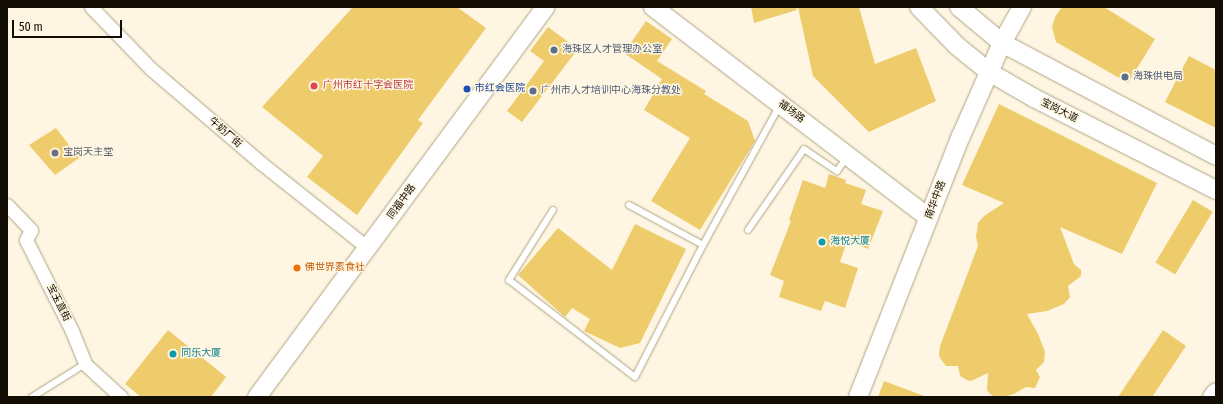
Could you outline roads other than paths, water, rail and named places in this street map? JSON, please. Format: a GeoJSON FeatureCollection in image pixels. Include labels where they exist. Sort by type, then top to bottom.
{"type":"FeatureCollection","features":[{"type":"Feature","properties":{"kind":"main road","name":"同福中路"},"geometry":{"type":"LineString","coordinates":[[257,397],[546,7]]}},
{"type":"Feature","properties":{"kind":"main road","name":"福场路"},"geometry":{"type":"LineString","coordinates":[[653,7],[929,218]]}},
{"type":"Feature","properties":{"kind":"main road","name":"宝岗大道"},"geometry":{"type":"LineString","coordinates":[[920,7],[957,46],[989,72],[1034,98],[1216,190]]}},
{"type":"Feature","properties":{"kind":"main road"},"geometry":{"type":"LineString","coordinates":[[959,7],[1002,43],[1216,156]]}},
{"type":"Feature","properties":{"kind":"main road","name":"南华中路"},"geometry":{"type":"LineString","coordinates":[[858,397],[961,136],[1002,43],[1022,7]]}},
{"type":"Feature","properties":{"kind":"main road"},"geometry":{"type":"LineString","coordinates":[[1212,397],[1216,392]]}},
{"type":"Feature","properties":{"kind":"street","name":"牛奶厂街"},"geometry":{"type":"LineString","coordinates":[[91,7],[151,69],[261,163],[368,248]]}},
{"type":"Feature","properties":{"kind":"street","name":"宝玉直街"},"geometry":{"type":"LineString","coordinates":[[7,205],[31,230],[26,240],[72,331],[85,364],[121,397]]}},
{"type":"Feature","properties":{"kind":"lane"},"geometry":{"type":"LineString","coordinates":[[553,210],[509,280],[635,377],[703,245],[781,104]]}},
{"type":"Feature","properties":{"kind":"lane"},"geometry":{"type":"LineString","coordinates":[[748,230],[804,150],[837,171],[848,155]]}},
{"type":"Feature","properties":{"kind":"lane"},"geometry":{"type":"LineString","coordinates":[[629,205],[703,245]]}},
{"type":"Feature","properties":{"kind":"lane"},"geometry":{"type":"LineString","coordinates":[[32,397],[85,364]]}},
{"type":"Feature","properties":{"kind":"place","name":"海珠区人才管理办公室"},"geometry":{"type":"Point","coordinates":[554,50]}},
{"type":"Feature","properties":{"kind":"place","name":"海珠供电局"},"geometry":{"type":"Point","coordinates":[1125,77]}},
{"type":"Feature","properties":{"kind":"place","name":"广州市红十字会医院"},"geometry":{"type":"Point","coordinates":[314,86]}},
{"type":"Feature","properties":{"kind":"place","name":"市红会医院"},"geometry":{"type":"Point","coordinates":[467,89]}},
{"type":"Feature","properties":{"kind":"place","name":"广州市人才培训中心海珠分教处"},"geometry":{"type":"Point","coordinates":[533,91]}},
{"type":"Feature","properties":{"kind":"place","name":"宝岗天主堂"},"geometry":{"type":"Point","coordinates":[55,153]}},
{"type":"Feature","properties":{"kind":"place","name":"海悦大厦"},"geometry":{"type":"Point","coordinates":[822,242]}},
{"type":"Feature","properties":{"kind":"place","name":"佛世界素食社"},"geometry":{"type":"Point","coordinates":[297,268]}},
{"type":"Feature","properties":{"kind":"place","name":"同乐大厦"},"geometry":{"type":"Point","coordinates":[173,354]}}]}
